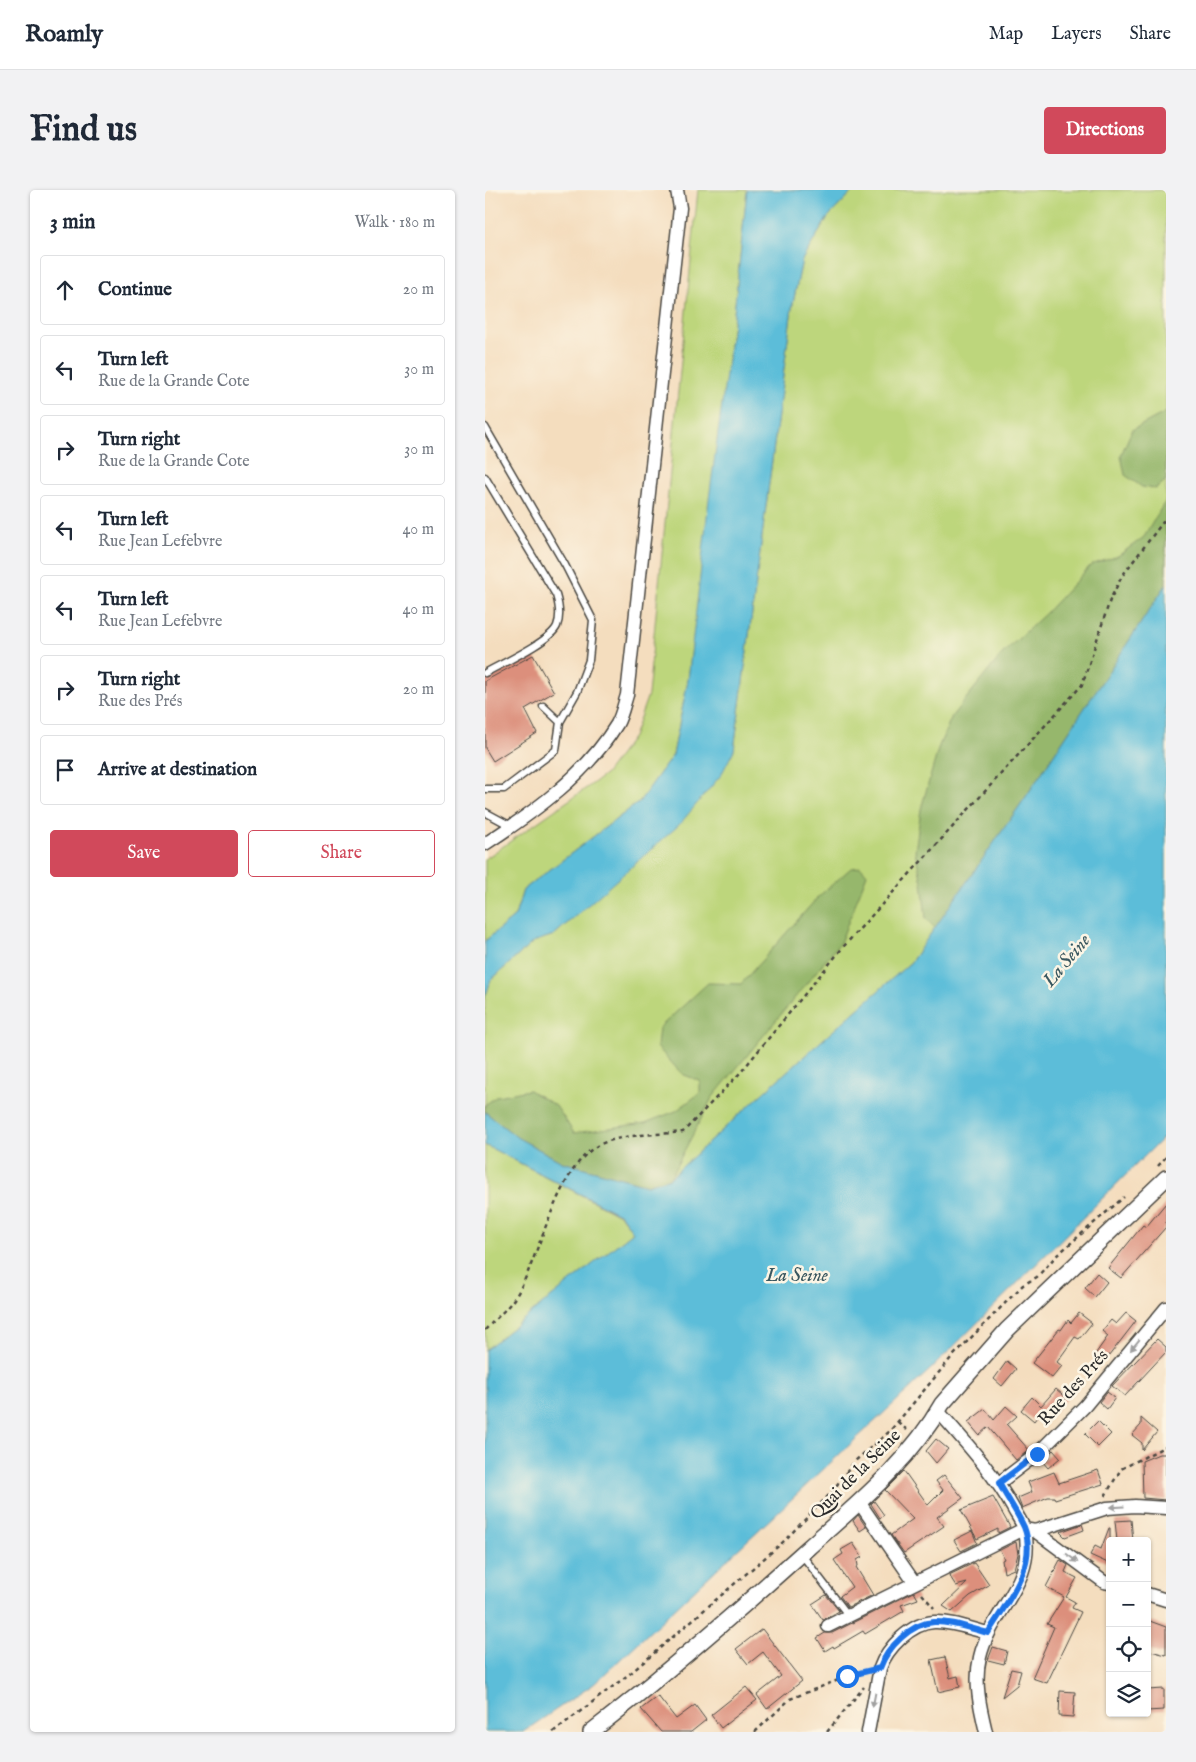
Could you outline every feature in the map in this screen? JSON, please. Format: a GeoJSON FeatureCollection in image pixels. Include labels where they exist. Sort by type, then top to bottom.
{"type":"FeatureCollection","features":[{"type":"Feature","properties":{"kind":"street"},"geometry":{"type":"LineString","coordinates":[[485,844],[511,826],[581,770],[599,751],[618,722],[627,695],[680,208],[677,190]]}},
{"type":"Feature","properties":{"kind":"street","name":"Quai de la Seine"},"geometry":{"type":"LineString","coordinates":[[591,1732],[781,1575],[901,1461],[938,1411],[1007,1330],[1161,1173]]}},
{"type":"Feature","properties":{"kind":"street","name":"Rue des Prés"},"geometry":{"type":"LineString","coordinates":[[999,1483],[1037,1454],[1085,1406],[1166,1308]]}},
{"type":"Feature","properties":{"kind":"street"},"geometry":{"type":"LineString","coordinates":[[938,1411],[999,1483],[1030,1530],[1106,1583]]}},
{"type":"Feature","properties":{"kind":"street"},"geometry":{"type":"LineString","coordinates":[[859,1502],[914,1582]]}},
{"type":"Feature","properties":{"kind":"street"},"geometry":{"type":"LineString","coordinates":[[828,1626],[914,1582],[1030,1530],[1097,1510],[1135,1506],[1166,1508]]}},
{"type":"Feature","properties":{"kind":"street"},"geometry":{"type":"LineString","coordinates":[[986,1732],[978,1696],[980,1657],[988,1633],[1021,1578],[1026,1565],[1030,1530]]}},
{"type":"Feature","properties":{"kind":"street"},"geometry":{"type":"LineString","coordinates":[[1151,1595],[1166,1600]]}},
{"type":"Feature","properties":{"kind":"street"},"geometry":{"type":"LineString","coordinates":[[868,1732],[883,1659],[911,1630],[934,1622],[952,1624],[988,1633]]}},
{"type":"Feature","properties":{"kind":"lane"},"geometry":{"type":"LineString","coordinates":[[485,427],[565,565],[593,620],[589,660],[577,692],[560,722],[556,750],[504,789],[485,789]]}},
{"type":"Feature","properties":{"kind":"lane"},"geometry":{"type":"LineString","coordinates":[[485,477],[556,595],[560,610],[557,627],[549,636],[485,673]]}},
{"type":"Feature","properties":{"kind":"lane"},"geometry":{"type":"LineString","coordinates":[[543,706],[560,722]]}},
{"type":"Feature","properties":{"kind":"lane"},"geometry":{"type":"LineString","coordinates":[[485,812],[511,826]]}},
{"type":"Feature","properties":{"kind":"lane"},"geometry":{"type":"LineString","coordinates":[[801,1554],[848,1615]]}},
{"type":"Feature","properties":{"kind":"path"},"geometry":{"type":"LineString","coordinates":[[485,1330],[520,1290],[558,1197],[582,1156],[597,1146],[620,1139],[683,1132],[741,1072],[844,946],[1082,685],[1110,600],[1121,576],[1166,518]]}},
{"type":"Feature","properties":{"kind":"path"},"geometry":{"type":"LineString","coordinates":[[1161,1173],[1166,1157]]}},
{"type":"Feature","properties":{"kind":"path"},"geometry":{"type":"LineString","coordinates":[[553,1732],[633,1672],[749,1573],[830,1494],[855,1461],[891,1431],[951,1358],[1023,1285],[1037,1277],[1056,1256],[1127,1194]]}},
{"type":"Feature","properties":{"kind":"path"},"geometry":{"type":"LineString","coordinates":[[898,1422],[913,1434]]}},
{"type":"Feature","properties":{"kind":"path"},"geometry":{"type":"LineString","coordinates":[[1097,1510],[1121,1469],[1166,1446]]}},
{"type":"Feature","properties":{"kind":"path"},"geometry":{"type":"LineString","coordinates":[[914,1582],[930,1605],[952,1624]]}},
{"type":"Feature","properties":{"kind":"path"},"geometry":{"type":"LineString","coordinates":[[755,1732],[790,1700],[847,1676],[880,1668]]}},
{"type":"Feature","properties":{"kind":"path"},"geometry":{"type":"LineString","coordinates":[[827,1732],[880,1668]]}},
{"type":"Feature","properties":{"kind":"green space"},"geometry":{"type":"Polygon","coordinates":[[[698,190],[747,190],[733,323],[688,680],[673,755],[639,802],[523,890],[515,916],[485,941],[485,859],[605,775],[633,737],[648,695],[698,190]]]}},
{"type":"Feature","properties":{"kind":"green space"},"geometry":{"type":"Polygon","coordinates":[[[854,190],[1166,190],[1166,585],[1025,798],[911,962],[670,1178],[485,1112],[485,998],[491,980],[533,942],[554,935],[605,889],[734,750],[792,308],[802,260],[828,217],[854,190]]]}},
{"type":"Feature","properties":{"kind":"green space"},"geometry":{"type":"Polygon","coordinates":[[[1166,412],[1166,480],[1156,489],[1142,487],[1125,475],[1121,455],[1132,430],[1166,412]]]}},
{"type":"Feature","properties":{"kind":"green space"},"geometry":{"type":"Polygon","coordinates":[[[1166,500],[1166,585],[1025,798],[935,928],[926,919],[922,882],[915,852],[921,809],[939,746],[952,716],[1003,653],[1046,613],[1091,565],[1118,556],[1144,537],[1166,500]]]}},
{"type":"Feature","properties":{"kind":"green space"},"geometry":{"type":"Polygon","coordinates":[[[861,867],[867,874],[840,943],[712,1098],[670,1178],[647,1185],[562,1162],[518,1138],[485,1112],[485,1105],[497,1096],[529,1090],[556,1106],[574,1133],[645,1123],[676,1111],[700,1093],[700,1081],[682,1074],[657,1047],[659,1028],[708,983],[741,984],[818,897],[851,868],[861,867]]]}},
{"type":"Feature","properties":{"kind":"green space"},"geometry":{"type":"Polygon","coordinates":[[[485,1145],[621,1216],[633,1232],[485,1350],[485,1145]]]}},
{"type":"Feature","properties":{"kind":"water"},"geometry":{"type":"Polygon","coordinates":[[[747,190],[854,190],[828,217],[802,260],[792,308],[734,750],[721,775],[679,825],[554,935],[533,942],[491,980],[485,998],[485,941],[515,916],[523,890],[639,802],[673,755],[688,680],[709,499],[733,323],[747,190]]]}},
{"type":"Feature","properties":{"kind":"water","name":"La Seine"},"geometry":{"type":"Polygon","coordinates":[[[1166,585],[1166,1135],[934,1366],[594,1684],[523,1732],[485,1732],[485,1350],[633,1232],[621,1215],[485,1145],[485,1112],[518,1138],[562,1162],[647,1185],[670,1178],[911,962],[1025,798],[1166,585]]]}},
{"type":"Feature","properties":{"kind":"building"},"geometry":{"type":"Polygon","coordinates":[[[533,655],[554,692],[525,709],[537,733],[493,761],[485,748],[485,681],[533,655]]]}},
{"type":"Feature","properties":{"kind":"building"},"geometry":{"type":"Polygon","coordinates":[[[1166,1203],[1166,1227],[1121,1278],[1108,1268],[1143,1225],[1146,1227],[1166,1203]]]}},
{"type":"Feature","properties":{"kind":"building"},"geometry":{"type":"Polygon","coordinates":[[[1097,1273],[1107,1282],[1095,1297],[1085,1288],[1097,1273]]]}},
{"type":"Feature","properties":{"kind":"building"},"geometry":{"type":"Polygon","coordinates":[[[1079,1313],[1092,1323],[1079,1339],[1075,1337],[1057,1362],[1062,1366],[1052,1378],[1032,1363],[1059,1329],[1061,1330],[1068,1320],[1071,1323],[1079,1313]]]}},
{"type":"Feature","properties":{"kind":"building"},"geometry":{"type":"Polygon","coordinates":[[[1126,1313],[1136,1321],[1105,1361],[1096,1353],[1108,1336],[1102,1331],[1111,1320],[1116,1324],[1126,1313]]]}},
{"type":"Feature","properties":{"kind":"building"},"geometry":{"type":"Polygon","coordinates":[[[1157,1339],[1166,1347],[1166,1352],[1125,1396],[1112,1386],[1157,1339]]]}},
{"type":"Feature","properties":{"kind":"building"},"geometry":{"type":"Polygon","coordinates":[[[1007,1361],[1016,1369],[1002,1386],[994,1379],[1007,1361]]]}},
{"type":"Feature","properties":{"kind":"building"},"geometry":{"type":"Polygon","coordinates":[[[1056,1389],[1067,1398],[1052,1415],[1044,1408],[1034,1421],[1021,1410],[1032,1397],[1041,1406],[1056,1389]]]}},
{"type":"Feature","properties":{"kind":"building"},"geometry":{"type":"Polygon","coordinates":[[[1107,1392],[1115,1398],[1107,1409],[1099,1402],[1107,1392]]]}},
{"type":"Feature","properties":{"kind":"building"},"geometry":{"type":"Polygon","coordinates":[[[1006,1406],[1017,1416],[1007,1425],[1029,1450],[1016,1460],[988,1427],[979,1435],[968,1422],[985,1409],[994,1420],[1006,1406]]]}},
{"type":"Feature","properties":{"kind":"building"},"geometry":{"type":"Polygon","coordinates":[[[1141,1418],[1157,1432],[1142,1450],[1142,1443],[1132,1435],[1141,1425],[1141,1418]]]}},
{"type":"Feature","properties":{"kind":"building"},"geometry":{"type":"Polygon","coordinates":[[[1098,1421],[1111,1434],[1098,1447],[1085,1434],[1098,1421]]]}},
{"type":"Feature","properties":{"kind":"building"},"geometry":{"type":"Polygon","coordinates":[[[936,1439],[948,1449],[936,1463],[926,1451],[936,1439]]]}},
{"type":"Feature","properties":{"kind":"building"},"geometry":{"type":"Polygon","coordinates":[[[1053,1450],[1060,1458],[1048,1468],[1042,1461],[1053,1450]]]}},
{"type":"Feature","properties":{"kind":"building"},"geometry":{"type":"Polygon","coordinates":[[[1159,1454],[1166,1454],[1166,1500],[1143,1498],[1142,1461],[1159,1454]]]}},
{"type":"Feature","properties":{"kind":"building"},"geometry":{"type":"Polygon","coordinates":[[[1098,1470],[1103,1484],[1055,1499],[1054,1497],[1048,1497],[1022,1508],[1021,1506],[1018,1498],[1032,1492],[1028,1482],[1054,1472],[1059,1483],[1098,1470]]]}},
{"type":"Feature","properties":{"kind":"building"},"geometry":{"type":"Polygon","coordinates":[[[904,1471],[928,1505],[943,1490],[936,1481],[944,1475],[963,1498],[937,1517],[944,1526],[904,1553],[891,1535],[913,1519],[885,1490],[904,1471]]]}},
{"type":"Feature","properties":{"kind":"building"},"geometry":{"type":"Polygon","coordinates":[[[993,1497],[1010,1527],[998,1533],[998,1529],[977,1539],[961,1510],[993,1497]]]}},
{"type":"Feature","properties":{"kind":"building"},"geometry":{"type":"Polygon","coordinates":[[[874,1501],[884,1515],[880,1518],[871,1504],[874,1501]]]}},
{"type":"Feature","properties":{"kind":"building"},"geometry":{"type":"Polygon","coordinates":[[[858,1515],[866,1527],[860,1531],[853,1521],[858,1515]]]}},
{"type":"Feature","properties":{"kind":"building"},"geometry":{"type":"Polygon","coordinates":[[[1131,1520],[1133,1537],[1117,1537],[1115,1521],[1131,1520]]]}},
{"type":"Feature","properties":{"kind":"building"},"geometry":{"type":"Polygon","coordinates":[[[1082,1524],[1084,1530],[1065,1537],[1060,1532],[1082,1524]]]}},
{"type":"Feature","properties":{"kind":"building"},"geometry":{"type":"Polygon","coordinates":[[[1109,1528],[1110,1528],[1110,1537],[1106,1537],[1106,1562],[1090,1555],[1095,1546],[1101,1549],[1109,1528]]]}},
{"type":"Feature","properties":{"kind":"building"},"geometry":{"type":"Polygon","coordinates":[[[972,1531],[977,1543],[961,1551],[954,1540],[972,1531]]]}},
{"type":"Feature","properties":{"kind":"building"},"geometry":{"type":"Polygon","coordinates":[[[1016,1542],[1018,1554],[1014,1569],[1004,1573],[1002,1560],[1004,1559],[1000,1550],[1016,1542]]]}},
{"type":"Feature","properties":{"kind":"building"},"geometry":{"type":"Polygon","coordinates":[[[853,1543],[862,1557],[857,1560],[858,1566],[856,1567],[873,1595],[848,1607],[840,1596],[852,1587],[834,1560],[843,1554],[841,1550],[853,1543]]]}},
{"type":"Feature","properties":{"kind":"building"},"geometry":{"type":"Polygon","coordinates":[[[1060,1560],[1068,1565],[1065,1572],[1077,1578],[1066,1597],[1075,1602],[1072,1608],[1081,1612],[1047,1683],[1032,1678],[1054,1627],[1047,1624],[1064,1597],[1046,1587],[1060,1560]]]}},
{"type":"Feature","properties":{"kind":"building"},"geometry":{"type":"Polygon","coordinates":[[[974,1563],[989,1585],[970,1596],[952,1612],[943,1606],[967,1583],[956,1586],[949,1575],[974,1563]]]}},
{"type":"Feature","properties":{"kind":"building"},"geometry":{"type":"Polygon","coordinates":[[[914,1592],[918,1599],[901,1605],[904,1611],[865,1634],[863,1631],[834,1648],[833,1646],[825,1651],[817,1638],[825,1633],[832,1633],[914,1592]]]}},
{"type":"Feature","properties":{"kind":"building"},"geometry":{"type":"Polygon","coordinates":[[[826,1595],[839,1611],[823,1620],[812,1604],[826,1595]]]}},
{"type":"Feature","properties":{"kind":"building"},"geometry":{"type":"Polygon","coordinates":[[[1151,1621],[1166,1627],[1166,1655],[1151,1651],[1151,1621]]]}},
{"type":"Feature","properties":{"kind":"building"},"geometry":{"type":"Polygon","coordinates":[[[762,1629],[802,1681],[767,1709],[757,1695],[781,1676],[763,1652],[748,1664],[736,1649],[762,1629]]]}},
{"type":"Feature","properties":{"kind":"building"},"geometry":{"type":"Polygon","coordinates":[[[993,1647],[1007,1651],[1004,1664],[988,1660],[993,1647]]]}},
{"type":"Feature","properties":{"kind":"building"},"geometry":{"type":"Polygon","coordinates":[[[945,1657],[950,1678],[958,1676],[960,1687],[938,1692],[931,1660],[945,1657]]]}},
{"type":"Feature","properties":{"kind":"building"},"geometry":{"type":"Polygon","coordinates":[[[1011,1669],[1021,1671],[1017,1685],[1002,1697],[1011,1669]]]}},
{"type":"Feature","properties":{"kind":"building"},"geometry":{"type":"Polygon","coordinates":[[[746,1687],[757,1700],[721,1728],[711,1715],[746,1687]]]}},
{"type":"Feature","properties":{"kind":"building"},"geometry":{"type":"Polygon","coordinates":[[[1164,1689],[1164,1710],[1151,1711],[1151,1690],[1164,1689]]]}},
{"type":"Feature","properties":{"kind":"building"},"geometry":{"type":"Polygon","coordinates":[[[1060,1691],[1075,1692],[1073,1717],[1059,1716],[1060,1691]]]}},
{"type":"Feature","properties":{"kind":"building"},"geometry":{"type":"Polygon","coordinates":[[[658,1696],[676,1719],[695,1705],[706,1720],[691,1732],[661,1732],[641,1709],[658,1696]]]}},
{"type":"Feature","properties":{"kind":"route"},"geometry":{"type":"LineString","coordinates":[[847,1676],[880,1668],[883,1659],[903,1636],[911,1630],[934,1622],[952,1624],[988,1633],[1021,1578],[1026,1565],[1027,1554],[1024,1529],[999,1483],[1037,1454]]}}]}
